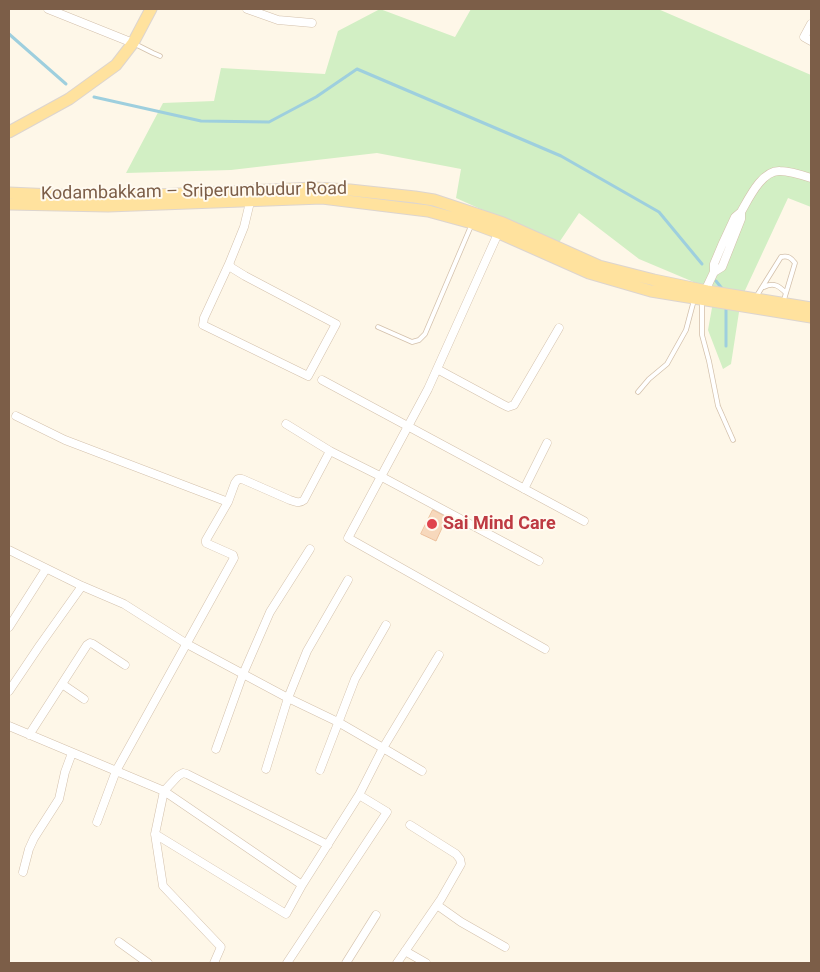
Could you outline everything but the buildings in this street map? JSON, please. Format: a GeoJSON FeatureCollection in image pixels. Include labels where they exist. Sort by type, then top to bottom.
{"type":"FeatureCollection","features":[{"type":"Feature","properties":{"kind":"main road"},"geometry":{"type":"LineString","coordinates":[[9,132],[69,99],[116,64],[133,43],[151,9]]}},
{"type":"Feature","properties":{"kind":"main road","name":"Kodambakkam – Sriperumbudur Road"},"geometry":{"type":"LineString","coordinates":[[9,204],[108,206],[252,196],[314,188],[415,197],[434,200],[501,228],[589,273],[651,290],[751,301],[811,317]]}},
{"type":"Feature","properties":{"kind":"main road","name":"Kodambakkam – Sriperumbudur Road"},"geometry":{"type":"LineString","coordinates":[[9,193],[77,196],[322,198],[428,211],[472,223],[501,228]]}},
{"type":"Feature","properties":{"kind":"main road","name":"Kodambakkam – Sriperumbudur Road"},"geometry":{"type":"LineString","coordinates":[[751,301],[785,298],[811,308]]}},
{"type":"Feature","properties":{"kind":"street"},"geometry":{"type":"LineString","coordinates":[[48,9],[133,43]]}},
{"type":"Feature","properties":{"kind":"street"},"geometry":{"type":"LineString","coordinates":[[247,9],[278,20],[312,24]]}},
{"type":"Feature","properties":{"kind":"street"},"geometry":{"type":"LineString","coordinates":[[811,24],[804,38],[811,41]]}},
{"type":"Feature","properties":{"kind":"street"},"geometry":{"type":"LineString","coordinates":[[703,296],[714,272],[714,264],[725,247],[735,217],[741,212],[760,181],[770,173],[779,170],[811,178]]}},
{"type":"Feature","properties":{"kind":"street"},"geometry":{"type":"LineString","coordinates":[[229,264],[245,276],[336,324],[308,376],[203,325],[204,318],[244,227],[252,196]]}},
{"type":"Feature","properties":{"kind":"street"},"geometry":{"type":"LineString","coordinates":[[501,228],[428,389],[348,538],[545,649]]}},
{"type":"Feature","properties":{"kind":"street"},"geometry":{"type":"LineString","coordinates":[[437,369],[508,407],[514,405],[559,328]]}},
{"type":"Feature","properties":{"kind":"street"},"geometry":{"type":"LineString","coordinates":[[322,380],[584,521]]}},
{"type":"Feature","properties":{"kind":"street"},"geometry":{"type":"LineString","coordinates":[[16,416],[65,440],[228,502]]}},
{"type":"Feature","properties":{"kind":"street"},"geometry":{"type":"LineString","coordinates":[[286,424],[330,452],[382,477],[539,561]]}},
{"type":"Feature","properties":{"kind":"street"},"geometry":{"type":"LineString","coordinates":[[524,489],[547,443]]}},
{"type":"Feature","properties":{"kind":"street"},"geometry":{"type":"LineString","coordinates":[[96,822],[116,771],[234,558],[233,555],[206,543],[208,535],[228,502],[235,483],[238,479],[242,479],[301,503],[330,452]]}},
{"type":"Feature","properties":{"kind":"street"},"geometry":{"type":"LineString","coordinates":[[216,749],[242,674],[270,612],[310,549]]}},
{"type":"Feature","properties":{"kind":"street"},"geometry":{"type":"LineString","coordinates":[[9,552],[124,604],[187,644],[288,698],[338,722],[422,771]]}},
{"type":"Feature","properties":{"kind":"street"},"geometry":{"type":"LineString","coordinates":[[9,627],[46,569]]}},
{"type":"Feature","properties":{"kind":"street"},"geometry":{"type":"LineString","coordinates":[[266,769],[288,698],[307,651],[348,580]]}},
{"type":"Feature","properties":{"kind":"street"},"geometry":{"type":"LineString","coordinates":[[9,692],[82,586]]}},
{"type":"Feature","properties":{"kind":"street"},"geometry":{"type":"LineString","coordinates":[[320,770],[355,679],[386,625]]}},
{"type":"Feature","properties":{"kind":"street"},"geometry":{"type":"LineString","coordinates":[[29,735],[87,645],[90,643],[125,665]]}},
{"type":"Feature","properties":{"kind":"street"},"geometry":{"type":"LineString","coordinates":[[155,834],[286,914],[302,885],[359,795],[383,748],[439,655]]}},
{"type":"Feature","properties":{"kind":"street"},"geometry":{"type":"LineString","coordinates":[[62,684],[84,698]]}},
{"type":"Feature","properties":{"kind":"street"},"geometry":{"type":"LineString","coordinates":[[9,726],[164,791],[302,885]]}},
{"type":"Feature","properties":{"kind":"street"},"geometry":{"type":"LineString","coordinates":[[22,872],[34,838],[60,799],[65,772],[72,753]]}},
{"type":"Feature","properties":{"kind":"street"},"geometry":{"type":"LineString","coordinates":[[214,963],[221,947],[162,886],[155,834],[164,791],[178,776],[187,774],[328,845]]}},
{"type":"Feature","properties":{"kind":"street"},"geometry":{"type":"LineString","coordinates":[[287,963],[387,812],[359,795]]}},
{"type":"Feature","properties":{"kind":"street"},"geometry":{"type":"LineString","coordinates":[[397,963],[437,905],[460,864],[460,859],[456,854],[410,825]]}},
{"type":"Feature","properties":{"kind":"street"},"geometry":{"type":"LineString","coordinates":[[437,905],[461,922],[505,947]]}},
{"type":"Feature","properties":{"kind":"street"},"geometry":{"type":"LineString","coordinates":[[346,963],[376,915]]}},
{"type":"Feature","properties":{"kind":"street"},"geometry":{"type":"LineString","coordinates":[[119,942],[148,963]]}},
{"type":"Feature","properties":{"kind":"street"},"geometry":{"type":"LineString","coordinates":[[405,951],[426,963]]}},
{"type":"Feature","properties":{"kind":"lane"},"geometry":{"type":"LineString","coordinates":[[133,43],[160,56]]}},
{"type":"Feature","properties":{"kind":"lane"},"geometry":{"type":"LineString","coordinates":[[378,327],[412,342],[419,340],[425,334],[472,223]]}},
{"type":"Feature","properties":{"kind":"lane"},"geometry":{"type":"LineString","coordinates":[[751,301],[762,288],[781,257],[786,256],[795,263],[785,298]]}},
{"type":"Feature","properties":{"kind":"lane"},"geometry":{"type":"LineString","coordinates":[[762,288],[772,284],[781,288],[785,298]]}},
{"type":"Feature","properties":{"kind":"lane"},"geometry":{"type":"LineString","coordinates":[[638,392],[649,379],[667,364],[703,296]]}},
{"type":"Feature","properties":{"kind":"lane"},"geometry":{"type":"LineString","coordinates":[[703,296],[702,335],[718,406],[733,440]]}},
{"type":"Feature","properties":{"kind":"green space"},"geometry":{"type":"Polygon","coordinates":[[[380,9],[455,37],[471,9],[658,9],[811,75],[811,207],[788,198],[741,299],[731,364],[723,369],[708,330],[715,291],[639,259],[579,213],[558,244],[456,198],[461,169],[377,153],[231,170],[126,173],[163,103],[214,101],[221,68],[325,74],[338,31],[380,9]]]}},
{"type":"Feature","properties":{"kind":"waterway"},"geometry":{"type":"LineString","coordinates":[[9,34],[66,84]]}},
{"type":"Feature","properties":{"kind":"waterway"},"geometry":{"type":"LineString","coordinates":[[94,97],[201,121],[269,122],[316,97],[357,69],[561,156],[659,212],[702,264]]}},
{"type":"Feature","properties":{"kind":"waterway"},"geometry":{"type":"LineString","coordinates":[[716,281],[724,291]]}},
{"type":"Feature","properties":{"kind":"waterway"},"geometry":{"type":"LineString","coordinates":[[726,306],[726,346]]}},
{"type":"Feature","properties":{"kind":"place","name":"Sai Mind Care"},"geometry":{"type":"Point","coordinates":[432,524]}}]}
